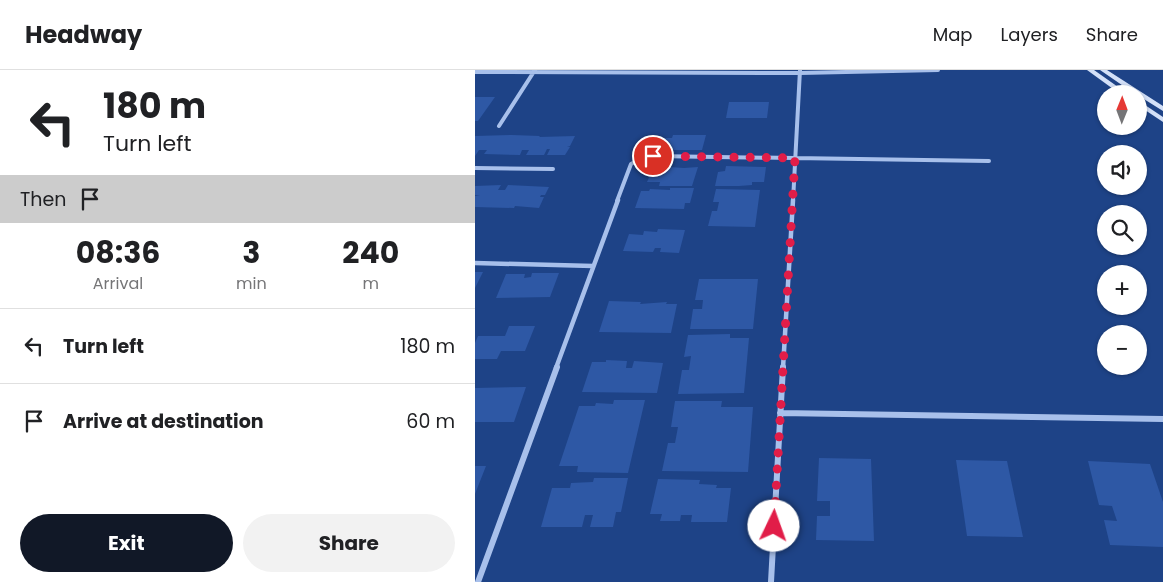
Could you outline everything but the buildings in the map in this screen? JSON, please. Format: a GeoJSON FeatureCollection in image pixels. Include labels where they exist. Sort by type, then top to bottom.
{"type":"FeatureCollection","features":[{"type":"Feature","properties":{"kind":"main road"},"geometry":{"type":"LineString","coordinates":[[1090,70],[1112,85]]}},
{"type":"Feature","properties":{"kind":"main road"},"geometry":{"type":"LineString","coordinates":[[1103,70],[1163,109]]}},
{"type":"Feature","properties":{"kind":"main road"},"geometry":{"type":"LineString","coordinates":[[1147,109],[1163,120]]}},
{"type":"Feature","properties":{"kind":"street"},"geometry":{"type":"LineString","coordinates":[[475,72],[938,70]]}},
{"type":"Feature","properties":{"kind":"street"},"geometry":{"type":"LineString","coordinates":[[499,126],[535,71]]}},
{"type":"Feature","properties":{"kind":"street"},"geometry":{"type":"LineString","coordinates":[[771,582],[800,71]]}},
{"type":"Feature","properties":{"kind":"street"},"geometry":{"type":"LineString","coordinates":[[478,582],[628,170],[637,159],[653,156],[989,161]]}},
{"type":"Feature","properties":{"kind":"street"},"geometry":{"type":"LineString","coordinates":[[475,168],[553,169]]}},
{"type":"Feature","properties":{"kind":"street"},"geometry":{"type":"LineString","coordinates":[[475,263],[593,266]]}},
{"type":"Feature","properties":{"kind":"street"},"geometry":{"type":"LineString","coordinates":[[780,413],[1163,418]]}},
{"type":"Feature","properties":{"kind":"route"},"geometry":{"type":"LineString","coordinates":[[653,156],[795,158],[774,526]]}}]}
